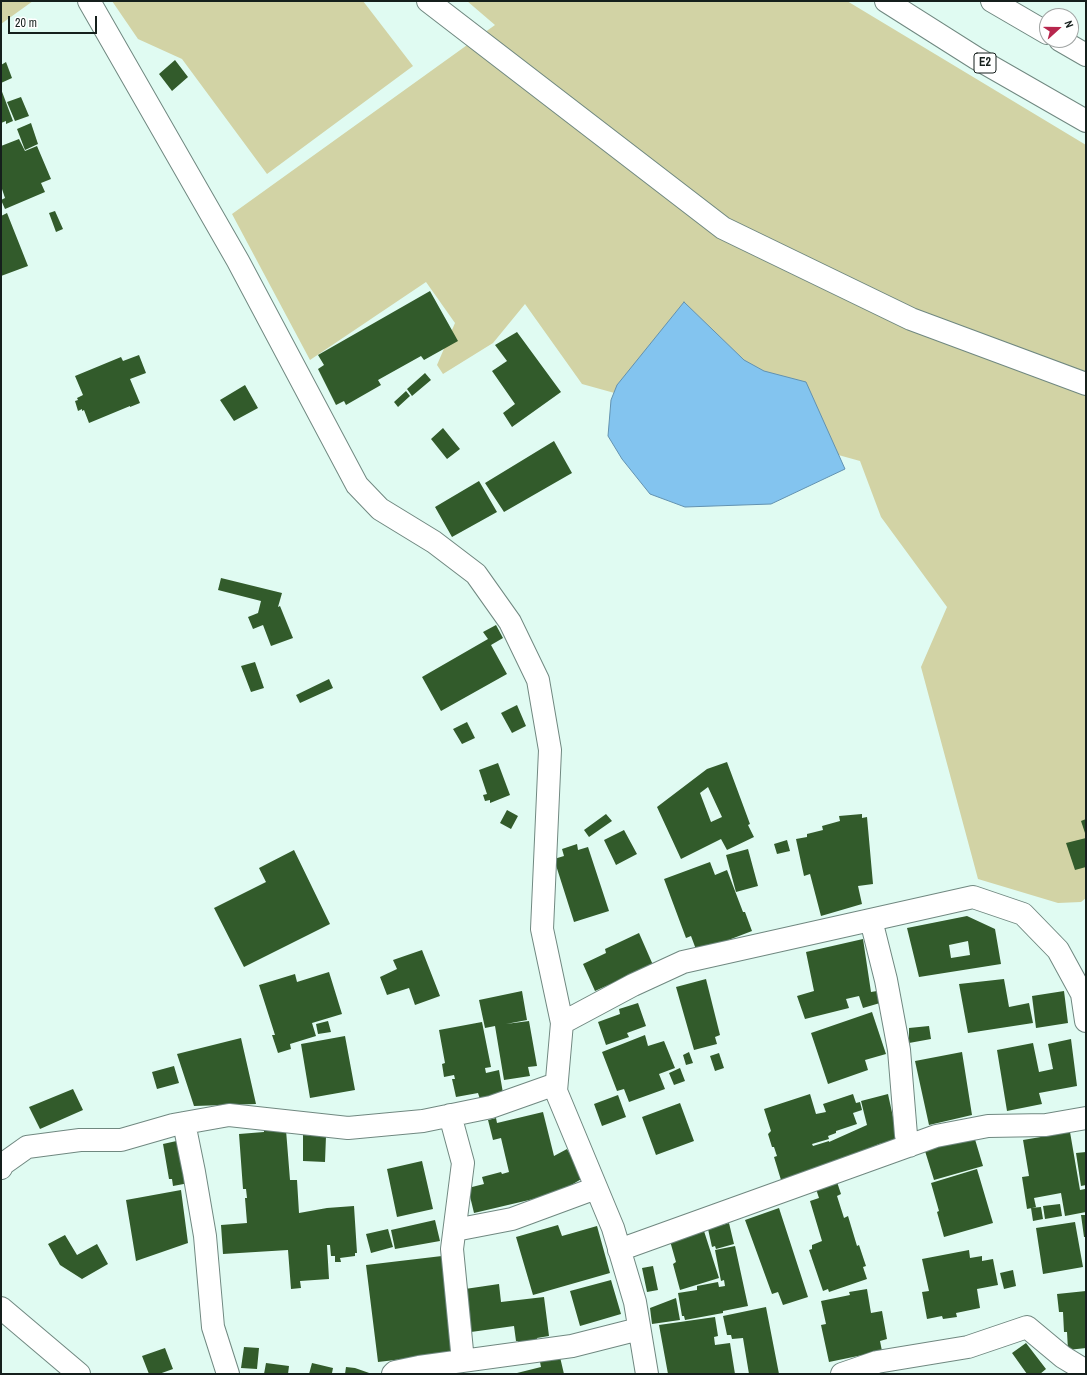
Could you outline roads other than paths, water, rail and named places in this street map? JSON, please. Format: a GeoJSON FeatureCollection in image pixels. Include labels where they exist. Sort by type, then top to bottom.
{"type":"FeatureCollection","features":[{"type":"Feature","properties":{"kind":"main road"},"geometry":{"type":"LineString","coordinates":[[89,1],[238,261],[357,485],[380,509],[434,542],[476,574],[510,622],[538,680],[550,750],[542,929],[562,1024],[556,1091],[613,1228],[635,1302],[647,1374]]}},
{"type":"Feature","properties":{"kind":"main road"},"geometry":{"type":"LineString","coordinates":[[428,1],[723,228],[911,319],[1086,384]]}},
{"type":"Feature","properties":{"kind":"main road","name":"E2"},"geometry":{"type":"LineString","coordinates":[[886,1],[976,58],[1086,121]]}},
{"type":"Feature","properties":{"kind":"main road"},"geometry":{"type":"LineString","coordinates":[[992,1],[1039,28]]}},
{"type":"Feature","properties":{"kind":"main road"},"geometry":{"type":"LineString","coordinates":[[1075,48],[1086,54]]}},
{"type":"Feature","properties":{"kind":"main road"},"geometry":{"type":"LineString","coordinates":[[562,1024],[633,985],[683,962],[974,897],[1023,914],[1058,950],[1082,994],[1086,1022]]}},
{"type":"Feature","properties":{"kind":"main road"},"geometry":{"type":"LineString","coordinates":[[871,920],[886,980],[899,1050],[906,1134],[909,1146]]}},
{"type":"Feature","properties":{"kind":"main road"},"geometry":{"type":"LineString","coordinates":[[1,1168],[3,1164],[27,1147],[80,1140],[121,1140],[184,1123],[229,1115],[348,1128],[423,1121],[490,1107],[556,1084]]}},
{"type":"Feature","properties":{"kind":"main road"},"geometry":{"type":"LineString","coordinates":[[450,1115],[463,1163],[452,1249],[463,1361]]}},
{"type":"Feature","properties":{"kind":"main road"},"geometry":{"type":"LineString","coordinates":[[619,1250],[936,1136],[988,1126],[1046,1125],[1086,1118]]}},
{"type":"Feature","properties":{"kind":"main road"},"geometry":{"type":"LineString","coordinates":[[184,1123],[205,1236],[213,1327],[228,1374]]}},
{"type":"Feature","properties":{"kind":"main road"},"geometry":{"type":"LineString","coordinates":[[455,1230],[512,1219],[596,1188]]}},
{"type":"Feature","properties":{"kind":"main road"},"geometry":{"type":"LineString","coordinates":[[1,1308],[79,1374]]}},
{"type":"Feature","properties":{"kind":"main road"},"geometry":{"type":"LineString","coordinates":[[842,1374],[877,1362],[968,1347],[1027,1328],[1063,1357],[1086,1371]]}},
{"type":"Feature","properties":{"kind":"main road"},"geometry":{"type":"LineString","coordinates":[[393,1374],[395,1372],[418,1367],[572,1346],[639,1329]]}},
{"type":"Feature","properties":{"kind":"water"},"geometry":{"type":"Polygon","coordinates":[[[684,302],[744,360],[764,371],[806,382],[845,469],[771,504],[685,507],[650,494],[622,459],[608,436],[611,400],[617,385],[684,302]]]}}]}
